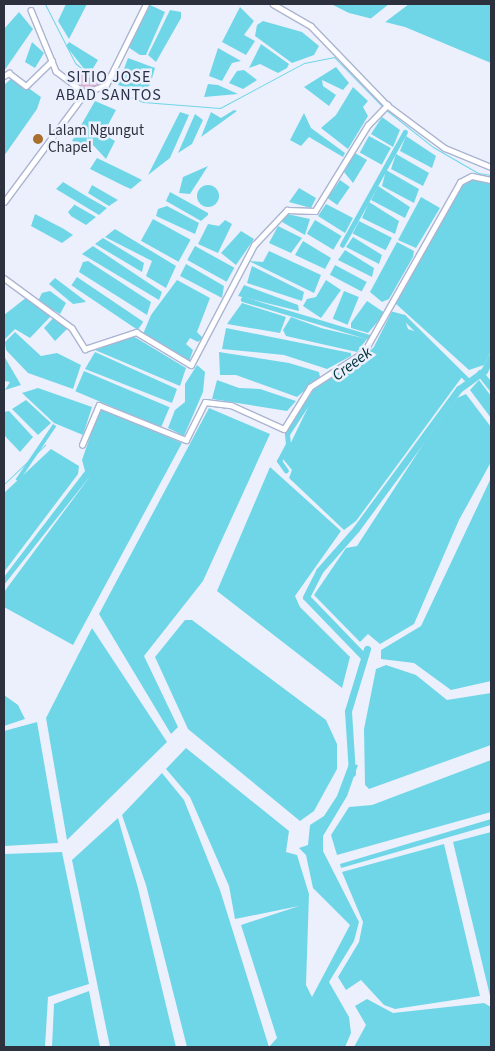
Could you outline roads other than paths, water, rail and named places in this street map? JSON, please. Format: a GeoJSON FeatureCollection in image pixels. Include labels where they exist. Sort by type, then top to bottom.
{"type":"FeatureCollection","features":[{"type":"Feature","properties":{"kind":"street"},"geometry":{"type":"LineString","coordinates":[[4,202],[85,94],[104,86],[146,4]]}},
{"type":"Feature","properties":{"kind":"street"},"geometry":{"type":"LineString","coordinates":[[276,5],[311,26],[385,106],[445,148],[491,167]]}},
{"type":"Feature","properties":{"kind":"street"},"geometry":{"type":"LineString","coordinates":[[32,10],[56,71],[85,94]]}},
{"type":"Feature","properties":{"kind":"street"},"geometry":{"type":"LineString","coordinates":[[4,76],[9,72],[26,86],[52,61]]}},
{"type":"Feature","properties":{"kind":"street"},"geometry":{"type":"LineString","coordinates":[[4,278],[72,328],[85,349],[136,332],[191,365],[254,245],[287,210],[315,211],[385,106]]}},
{"type":"Feature","properties":{"kind":"street"},"geometry":{"type":"LineString","coordinates":[[82,445],[98,405],[186,440],[205,402],[231,405],[284,429],[310,387],[364,352],[460,182],[472,176],[491,180]]}},
{"type":"Feature","properties":{"kind":"water"},"geometry":{"type":"Polygon","coordinates":[[[66,4],[87,4],[69,39],[58,21],[66,4]]]}},
{"type":"Feature","properties":{"kind":"water"},"geometry":{"type":"Polygon","coordinates":[[[331,4],[491,4],[491,63],[405,27],[349,13],[331,4]]]}},
{"type":"Feature","properties":{"kind":"water"},"geometry":{"type":"Polygon","coordinates":[[[150,5],[165,12],[146,55],[140,55],[128,47],[150,5]]]}},
{"type":"Feature","properties":{"kind":"water"},"geometry":{"type":"Polygon","coordinates":[[[240,7],[254,21],[244,35],[255,41],[246,55],[222,42],[240,7]]]}},
{"type":"Feature","properties":{"kind":"water"},"geometry":{"type":"Polygon","coordinates":[[[170,10],[181,12],[181,18],[156,62],[148,55],[170,10]]]}},
{"type":"Feature","properties":{"kind":"water"},"geometry":{"type":"Polygon","coordinates":[[[19,12],[33,29],[4,71],[4,29],[19,12]]]}},
{"type":"Feature","properties":{"kind":"water"},"geometry":{"type":"Polygon","coordinates":[[[263,21],[302,32],[319,46],[314,55],[292,63],[255,36],[257,25],[263,21]]]}},
{"type":"Feature","properties":{"kind":"water"},"geometry":{"type":"Polygon","coordinates":[[[32,42],[44,53],[35,68],[25,62],[32,42]]]}},
{"type":"Feature","properties":{"kind":"water"},"geometry":{"type":"Polygon","coordinates":[[[69,42],[98,60],[89,75],[66,46],[69,42]]]}},
{"type":"Feature","properties":{"kind":"water"},"geometry":{"type":"Polygon","coordinates":[[[261,44],[289,64],[287,68],[278,73],[260,64],[249,68],[261,44]]]}},
{"type":"Feature","properties":{"kind":"water"},"geometry":{"type":"Polygon","coordinates":[[[218,48],[241,61],[232,63],[222,81],[209,76],[218,48]]]}},
{"type":"Feature","properties":{"kind":"water"},"geometry":{"type":"Polygon","coordinates":[[[128,58],[155,68],[150,85],[141,92],[118,85],[128,58]]]}},
{"type":"Feature","properties":{"kind":"water"},"geometry":{"type":"Polygon","coordinates":[[[336,67],[349,83],[343,90],[322,80],[323,86],[336,95],[329,106],[304,87],[336,67]]]}},
{"type":"Feature","properties":{"kind":"water"},"geometry":{"type":"Polygon","coordinates":[[[244,70],[257,80],[243,89],[229,83],[237,71],[244,70]]]}},
{"type":"Feature","properties":{"kind":"water"},"geometry":{"type":"Polygon","coordinates":[[[13,77],[41,97],[37,109],[4,156],[4,85],[13,77]]]}},
{"type":"Feature","properties":{"kind":"water"},"geometry":{"type":"Polygon","coordinates":[[[208,84],[218,85],[238,94],[204,97],[208,84]]]}},
{"type":"Feature","properties":{"kind":"water"},"geometry":{"type":"Polygon","coordinates":[[[353,87],[368,101],[363,107],[368,116],[348,149],[321,128],[336,115],[353,87]]]}},
{"type":"Feature","properties":{"kind":"water"},"geometry":{"type":"Polygon","coordinates":[[[95,101],[116,110],[103,134],[115,141],[106,159],[93,145],[88,149],[72,141],[95,101]]]}},
{"type":"Feature","properties":{"kind":"water"},"geometry":{"type":"Polygon","coordinates":[[[234,110],[237,111],[201,137],[211,112],[221,118],[234,110]]]}},
{"type":"Feature","properties":{"kind":"water"},"geometry":{"type":"Polygon","coordinates":[[[180,112],[189,115],[170,158],[148,175],[180,112]]]}},
{"type":"Feature","properties":{"kind":"water"},"geometry":{"type":"Polygon","coordinates":[[[304,113],[311,128],[345,153],[343,157],[309,137],[301,146],[290,140],[304,113]]]}},
{"type":"Feature","properties":{"kind":"water"},"geometry":{"type":"Polygon","coordinates":[[[195,114],[203,120],[192,144],[178,153],[195,114]]]}},
{"type":"Feature","properties":{"kind":"water"},"geometry":{"type":"Polygon","coordinates":[[[382,117],[400,130],[393,147],[371,134],[382,117]]]}},
{"type":"Feature","properties":{"kind":"water"},"geometry":{"type":"Polygon","coordinates":[[[369,136],[391,148],[382,165],[360,153],[369,136]]]}},
{"type":"Feature","properties":{"kind":"water"},"geometry":{"type":"Polygon","coordinates":[[[406,136],[436,156],[432,168],[400,151],[406,136]]]}},
{"type":"Feature","properties":{"kind":"water"},"geometry":{"type":"Polygon","coordinates":[[[355,153],[367,160],[353,183],[344,172],[355,153]]]}},
{"type":"Feature","properties":{"kind":"water"},"geometry":{"type":"Polygon","coordinates":[[[396,154],[429,173],[423,186],[391,169],[396,154]]]}},
{"type":"Feature","properties":{"kind":"water"},"geometry":{"type":"Polygon","coordinates":[[[97,158],[142,180],[131,189],[124,186],[90,169],[97,158]]]}},
{"type":"Feature","properties":{"kind":"water"},"geometry":{"type":"Polygon","coordinates":[[[208,166],[190,194],[179,193],[183,177],[208,166]]]}},
{"type":"Feature","properties":{"kind":"water"},"geometry":{"type":"Polygon","coordinates":[[[386,170],[419,189],[414,203],[382,186],[386,170]]]}},
{"type":"Feature","properties":{"kind":"water"},"geometry":{"type":"Polygon","coordinates":[[[473,177],[491,184],[491,351],[484,365],[469,370],[395,303],[462,183],[473,177]]]}},
{"type":"Feature","properties":{"kind":"water"},"geometry":{"type":"Polygon","coordinates":[[[340,180],[350,187],[337,205],[327,198],[340,180]]]}},
{"type":"Feature","properties":{"kind":"water"},"geometry":{"type":"Polygon","coordinates":[[[63,182],[107,208],[99,215],[56,189],[63,182]]]}},
{"type":"Feature","properties":{"kind":"water"},"geometry":{"type":"Polygon","coordinates":[[[92,185],[118,200],[109,206],[88,193],[92,185]]]}},
{"type":"Feature","properties":{"kind":"water"},"geometry":{"type":"Polygon","coordinates":[[[204,185],[212,185],[219,192],[219,200],[212,207],[204,207],[197,200],[197,192],[204,185]]]}},
{"type":"Feature","properties":{"kind":"water"},"geometry":{"type":"Polygon","coordinates":[[[378,186],[410,207],[405,218],[371,200],[378,186]]]}},
{"type":"Feature","properties":{"kind":"water"},"geometry":{"type":"Polygon","coordinates":[[[299,188],[316,198],[311,208],[289,202],[299,188]]]}},
{"type":"Feature","properties":{"kind":"water"},"geometry":{"type":"Polygon","coordinates":[[[170,192],[208,213],[208,215],[201,221],[166,201],[170,192]]]}},
{"type":"Feature","properties":{"kind":"water"},"geometry":{"type":"Polygon","coordinates":[[[421,197],[440,208],[416,248],[398,240],[421,197]]]}},
{"type":"Feature","properties":{"kind":"water"},"geometry":{"type":"Polygon","coordinates":[[[369,202],[399,221],[395,234],[362,218],[369,202]]]}},
{"type":"Feature","properties":{"kind":"water"},"geometry":{"type":"Polygon","coordinates":[[[75,204],[96,217],[86,225],[71,216],[68,212],[75,204]]]}},
{"type":"Feature","properties":{"kind":"water"},"geometry":{"type":"Polygon","coordinates":[[[326,204],[353,218],[345,233],[318,216],[326,204]]]}},
{"type":"Feature","properties":{"kind":"water"},"geometry":{"type":"Polygon","coordinates":[[[167,206],[199,223],[195,234],[156,216],[158,209],[167,206]]]}},
{"type":"Feature","properties":{"kind":"water"},"geometry":{"type":"Polygon","coordinates":[[[35,214],[73,235],[62,243],[31,226],[35,214]]]}},
{"type":"Feature","properties":{"kind":"water"},"geometry":{"type":"Polygon","coordinates":[[[287,214],[310,219],[305,235],[282,222],[287,214]]]}},
{"type":"Feature","properties":{"kind":"water"},"geometry":{"type":"Polygon","coordinates":[[[153,219],[191,240],[178,262],[141,241],[153,219]]]}},
{"type":"Feature","properties":{"kind":"water"},"geometry":{"type":"Polygon","coordinates":[[[225,220],[232,224],[218,253],[198,244],[208,224],[219,226],[225,220]]]}},
{"type":"Feature","properties":{"kind":"water"},"geometry":{"type":"Polygon","coordinates":[[[315,220],[342,236],[333,250],[307,234],[315,220]]]}},
{"type":"Feature","properties":{"kind":"water"},"geometry":{"type":"Polygon","coordinates":[[[359,221],[392,238],[386,250],[353,233],[359,221]]]}},
{"type":"Feature","properties":{"kind":"water"},"geometry":{"type":"Polygon","coordinates":[[[278,226],[302,238],[291,253],[269,243],[278,226]]]}},
{"type":"Feature","properties":{"kind":"water"},"geometry":{"type":"Polygon","coordinates":[[[115,229],[176,266],[166,288],[146,276],[152,261],[105,237],[115,229]]]}},
{"type":"Feature","properties":{"kind":"water"},"geometry":{"type":"Polygon","coordinates":[[[241,231],[254,239],[236,265],[221,253],[241,231]]]}},
{"type":"Feature","properties":{"kind":"water"},"geometry":{"type":"Polygon","coordinates":[[[353,237],[382,255],[379,264],[346,247],[353,237]]]}},
{"type":"Feature","properties":{"kind":"water"},"geometry":{"type":"Polygon","coordinates":[[[103,238],[144,263],[142,272],[95,244],[103,238]]]}},
{"type":"Feature","properties":{"kind":"water"},"geometry":{"type":"Polygon","coordinates":[[[303,241],[331,258],[325,269],[295,255],[303,241]]]}},
{"type":"Feature","properties":{"kind":"water"},"geometry":{"type":"Polygon","coordinates":[[[397,242],[414,251],[413,257],[389,299],[382,302],[370,292],[397,242]]]}},
{"type":"Feature","properties":{"kind":"water"},"geometry":{"type":"Polygon","coordinates":[[[93,246],[162,292],[159,300],[82,254],[93,246]]]}},
{"type":"Feature","properties":{"kind":"water"},"geometry":{"type":"Polygon","coordinates":[[[195,246],[234,268],[227,282],[187,260],[195,246]]]}},
{"type":"Feature","properties":{"kind":"water"},"geometry":{"type":"Polygon","coordinates":[[[345,250],[374,268],[372,277],[338,260],[345,250]]]}},
{"type":"Feature","properties":{"kind":"water"},"geometry":{"type":"Polygon","coordinates":[[[269,251],[321,275],[314,293],[249,261],[263,262],[269,251]]]}},
{"type":"Feature","properties":{"kind":"water"},"geometry":{"type":"Polygon","coordinates":[[[88,261],[151,302],[147,315],[79,272],[83,262],[88,261]]]}},
{"type":"Feature","properties":{"kind":"water"},"geometry":{"type":"Polygon","coordinates":[[[186,264],[224,286],[222,298],[180,276],[186,264]]]}},
{"type":"Feature","properties":{"kind":"water"},"geometry":{"type":"Polygon","coordinates":[[[335,265],[367,282],[362,292],[330,275],[335,265]]]}},
{"type":"Feature","properties":{"kind":"water"},"geometry":{"type":"Polygon","coordinates":[[[252,266],[304,292],[302,301],[247,283],[252,266]]]}},
{"type":"Feature","properties":{"kind":"water"},"geometry":{"type":"Polygon","coordinates":[[[77,277],[143,322],[138,330],[71,285],[77,277]]]}},
{"type":"Feature","properties":{"kind":"water"},"geometry":{"type":"Polygon","coordinates":[[[55,278],[86,302],[73,304],[49,284],[55,278]]]}},
{"type":"Feature","properties":{"kind":"water"},"geometry":{"type":"Polygon","coordinates":[[[177,280],[210,298],[197,332],[203,338],[198,342],[190,338],[186,344],[193,350],[189,362],[143,334],[151,315],[177,280]]]}},
{"type":"Feature","properties":{"kind":"water"},"geometry":{"type":"Polygon","coordinates":[[[326,280],[341,290],[321,318],[303,306],[307,299],[316,297],[326,280]]]}},
{"type":"Feature","properties":{"kind":"water"},"geometry":{"type":"Polygon","coordinates":[[[244,285],[298,305],[299,311],[238,296],[244,285]]]}},
{"type":"Feature","properties":{"kind":"water"},"geometry":{"type":"Polygon","coordinates":[[[50,291],[66,303],[60,314],[38,301],[42,293],[50,291]]]}},
{"type":"Feature","properties":{"kind":"water"},"geometry":{"type":"Polygon","coordinates":[[[344,291],[359,297],[348,325],[333,319],[344,291]]]}},
{"type":"Feature","properties":{"kind":"water"},"geometry":{"type":"Polygon","coordinates":[[[27,297],[51,316],[30,338],[15,329],[4,340],[4,315],[27,297]]]}},
{"type":"Feature","properties":{"kind":"water"},"geometry":{"type":"Polygon","coordinates":[[[367,301],[385,313],[368,333],[351,328],[351,323],[367,301]]]}},
{"type":"Feature","properties":{"kind":"water"},"geometry":{"type":"Polygon","coordinates":[[[242,303],[286,317],[280,333],[227,324],[242,303]]]}},
{"type":"Feature","properties":{"kind":"water"},"geometry":{"type":"Polygon","coordinates":[[[55,316],[68,328],[55,341],[44,328],[55,316]]]}},
{"type":"Feature","properties":{"kind":"water"},"geometry":{"type":"Polygon","coordinates":[[[291,317],[321,328],[367,339],[357,352],[286,336],[283,330],[291,317]]]}},
{"type":"Feature","properties":{"kind":"water"},"geometry":{"type":"Polygon","coordinates":[[[394,317],[405,320],[408,329],[417,332],[462,377],[356,521],[344,530],[289,478],[292,470],[283,459],[314,395],[377,350],[394,317]]]}},
{"type":"Feature","properties":{"kind":"water"},"geometry":{"type":"Polygon","coordinates":[[[226,328],[351,353],[351,356],[327,369],[284,355],[222,349],[226,328]]]}},
{"type":"Feature","properties":{"kind":"water"},"geometry":{"type":"Polygon","coordinates":[[[15,332],[41,356],[57,353],[81,365],[73,389],[28,373],[6,350],[5,342],[15,332]]]}},
{"type":"Feature","properties":{"kind":"water"},"geometry":{"type":"Polygon","coordinates":[[[133,336],[186,368],[180,386],[95,350],[133,336]]]}},
{"type":"Feature","properties":{"kind":"water"},"geometry":{"type":"Polygon","coordinates":[[[95,352],[177,389],[172,403],[85,369],[95,352]]]}},
{"type":"Feature","properties":{"kind":"water"},"geometry":{"type":"Polygon","coordinates":[[[219,352],[289,363],[319,372],[320,377],[297,397],[236,375],[220,375],[219,352]]]}},
{"type":"Feature","properties":{"kind":"water"},"geometry":{"type":"Polygon","coordinates":[[[4,356],[21,385],[5,390],[10,382],[4,381],[4,356]]]}},
{"type":"Feature","properties":{"kind":"water"},"geometry":{"type":"Polygon","coordinates":[[[197,365],[205,372],[203,392],[184,436],[168,428],[175,410],[185,402],[185,384],[197,365]]]}},
{"type":"Feature","properties":{"kind":"water"},"geometry":{"type":"Polygon","coordinates":[[[84,371],[170,407],[161,428],[75,391],[84,371]]]}},
{"type":"Feature","properties":{"kind":"water"},"geometry":{"type":"Polygon","coordinates":[[[217,380],[239,388],[260,389],[296,401],[287,411],[212,399],[217,380]]]}},
{"type":"Feature","properties":{"kind":"water"},"geometry":{"type":"Polygon","coordinates":[[[479,380],[491,396],[491,418],[470,390],[479,380]]]}},
{"type":"Feature","properties":{"kind":"water"},"geometry":{"type":"Polygon","coordinates":[[[38,388],[92,407],[83,435],[54,423],[22,393],[38,388]]]}},
{"type":"Feature","properties":{"kind":"water"},"geometry":{"type":"Polygon","coordinates":[[[466,394],[491,427],[491,462],[459,520],[414,624],[380,644],[368,634],[360,642],[314,595],[346,548],[357,546],[424,443],[457,398],[466,394]]]}},
{"type":"Feature","properties":{"kind":"water"},"geometry":{"type":"Polygon","coordinates":[[[26,400],[51,423],[38,435],[12,409],[26,400]]]}},
{"type":"Feature","properties":{"kind":"water"},"geometry":{"type":"Polygon","coordinates":[[[100,408],[182,443],[73,645],[4,607],[4,592],[91,475],[4,585],[4,577],[85,471],[82,460],[100,408]]]}},
{"type":"Feature","properties":{"kind":"water"},"geometry":{"type":"Polygon","coordinates":[[[209,408],[270,434],[203,581],[144,656],[178,727],[171,734],[99,614],[209,408]]]}},
{"type":"Feature","properties":{"kind":"water"},"geometry":{"type":"Polygon","coordinates":[[[9,411],[33,437],[20,452],[4,435],[4,412],[9,411]]]}},
{"type":"Feature","properties":{"kind":"water"},"geometry":{"type":"Polygon","coordinates":[[[53,424],[56,426],[19,482],[16,480],[53,424]]]}},
{"type":"Feature","properties":{"kind":"water"},"geometry":{"type":"Polygon","coordinates":[[[51,449],[79,466],[78,474],[4,572],[4,493],[51,449]]]}},
{"type":"Feature","properties":{"kind":"water"},"geometry":{"type":"Polygon","coordinates":[[[270,467],[341,531],[295,596],[300,607],[350,657],[342,688],[217,591],[270,467]]]}},
{"type":"Feature","properties":{"kind":"water"},"geometry":{"type":"Polygon","coordinates":[[[491,478],[491,681],[451,690],[414,663],[381,659],[381,650],[421,626],[491,478]]]}},
{"type":"Feature","properties":{"kind":"water"},"geometry":{"type":"Polygon","coordinates":[[[185,620],[192,620],[326,720],[337,744],[337,769],[314,811],[300,821],[188,729],[155,657],[185,620]]]}},
{"type":"Feature","properties":{"kind":"water"},"geometry":{"type":"Polygon","coordinates":[[[92,628],[167,742],[67,840],[46,718],[92,628]]]}},
{"type":"Feature","properties":{"kind":"water"},"geometry":{"type":"Polygon","coordinates":[[[386,665],[416,675],[447,700],[491,693],[491,745],[369,789],[365,785],[364,729],[376,669],[386,665]]]}},
{"type":"Feature","properties":{"kind":"water"},"geometry":{"type":"Polygon","coordinates":[[[4,695],[18,705],[25,719],[4,726],[4,695]]]}},
{"type":"Feature","properties":{"kind":"water"},"geometry":{"type":"Polygon","coordinates":[[[37,722],[58,843],[4,846],[4,731],[37,722]]]}},
{"type":"Feature","properties":{"kind":"water"},"geometry":{"type":"Polygon","coordinates":[[[186,748],[289,831],[286,852],[297,855],[309,894],[306,985],[312,997],[350,925],[313,888],[306,855],[299,848],[308,845],[310,825],[324,816],[337,796],[349,764],[358,765],[347,796],[323,836],[323,851],[359,922],[354,941],[329,982],[349,1017],[351,1033],[345,1047],[269,1047],[277,1038],[241,925],[299,906],[235,919],[229,886],[190,797],[166,769],[186,748]]]}},
{"type":"Feature","properties":{"kind":"water"},"geometry":{"type":"Polygon","coordinates":[[[491,760],[491,812],[337,855],[331,835],[349,807],[372,805],[491,760]]]}},
{"type":"Feature","properties":{"kind":"water"},"geometry":{"type":"Polygon","coordinates":[[[162,773],[184,800],[220,890],[269,1047],[187,1047],[146,885],[122,815],[162,773]]]}},
{"type":"Feature","properties":{"kind":"water"},"geometry":{"type":"Polygon","coordinates":[[[118,818],[138,888],[176,1047],[110,1047],[72,860],[118,818]]]}},
{"type":"Feature","properties":{"kind":"water"},"geometry":{"type":"Polygon","coordinates":[[[491,819],[491,825],[341,868],[340,864],[491,819]]]}},
{"type":"Feature","properties":{"kind":"water"},"geometry":{"type":"Polygon","coordinates":[[[491,832],[491,1000],[453,842],[491,832]]]}},
{"type":"Feature","properties":{"kind":"water"},"geometry":{"type":"Polygon","coordinates":[[[444,844],[480,996],[395,1009],[384,1005],[361,980],[346,990],[338,977],[359,942],[363,922],[342,872],[444,844]]]}},
{"type":"Feature","properties":{"kind":"water"},"geometry":{"type":"Polygon","coordinates":[[[62,852],[89,984],[48,997],[45,1047],[4,1047],[4,854],[62,852]]]}},
{"type":"Feature","properties":{"kind":"water"},"geometry":{"type":"Polygon","coordinates":[[[89,991],[100,1047],[52,1047],[54,1004],[89,991]]]}},
{"type":"Feature","properties":{"kind":"water"},"geometry":{"type":"Polygon","coordinates":[[[367,999],[393,1013],[484,1003],[491,1007],[491,1047],[354,1047],[366,1025],[355,1006],[367,999]]]}},
{"type":"Feature","properties":{"kind":"waterway"},"geometry":{"type":"LineString","coordinates":[[45,4],[75,63],[102,85]]}},
{"type":"Feature","properties":{"kind":"waterway"},"geometry":{"type":"LineString","coordinates":[[105,87],[143,102],[220,108],[304,63],[334,57],[382,106]]}},
{"type":"Feature","properties":{"kind":"waterway"},"geometry":{"type":"LineString","coordinates":[[385,109],[433,147],[478,173],[491,175]]}},
{"type":"Feature","properties":{"kind":"waterway"},"geometry":{"type":"LineString","coordinates":[[342,245],[405,132]]}},
{"type":"Feature","properties":{"kind":"waterway"},"geometry":{"type":"LineString","coordinates":[[243,299],[370,337]]}},
{"type":"Feature","properties":{"kind":"waterway","name":"Creeek"},"geometry":{"type":"LineString","coordinates":[[286,471],[279,461],[288,444],[287,434],[315,391],[375,349],[393,314],[404,317],[469,381]]}},
{"type":"Feature","properties":{"kind":"waterway"},"geometry":{"type":"LineString","coordinates":[[364,657],[306,597],[319,571],[356,529],[459,389],[484,371],[491,357]]}},
{"type":"Feature","properties":{"kind":"waterway"},"geometry":{"type":"LineString","coordinates":[[480,373],[491,387]]}},
{"type":"Feature","properties":{"kind":"waterway"},"geometry":{"type":"LineString","coordinates":[[4,484],[45,445]]}},
{"type":"Feature","properties":{"kind":"waterway"},"geometry":{"type":"LineString","coordinates":[[352,773],[348,711],[367,649]]}},
{"type":"Feature","properties":{"kind":"place","name":"Lalam Ngungut Chapel"},"geometry":{"type":"Point","coordinates":[38,139]}},
{"type":"Feature","properties":{"kind":"district","name":"SITIO JOSE ABAD SANTOS"},"geometry":{"type":"Point","coordinates":[109,86]}}]}
